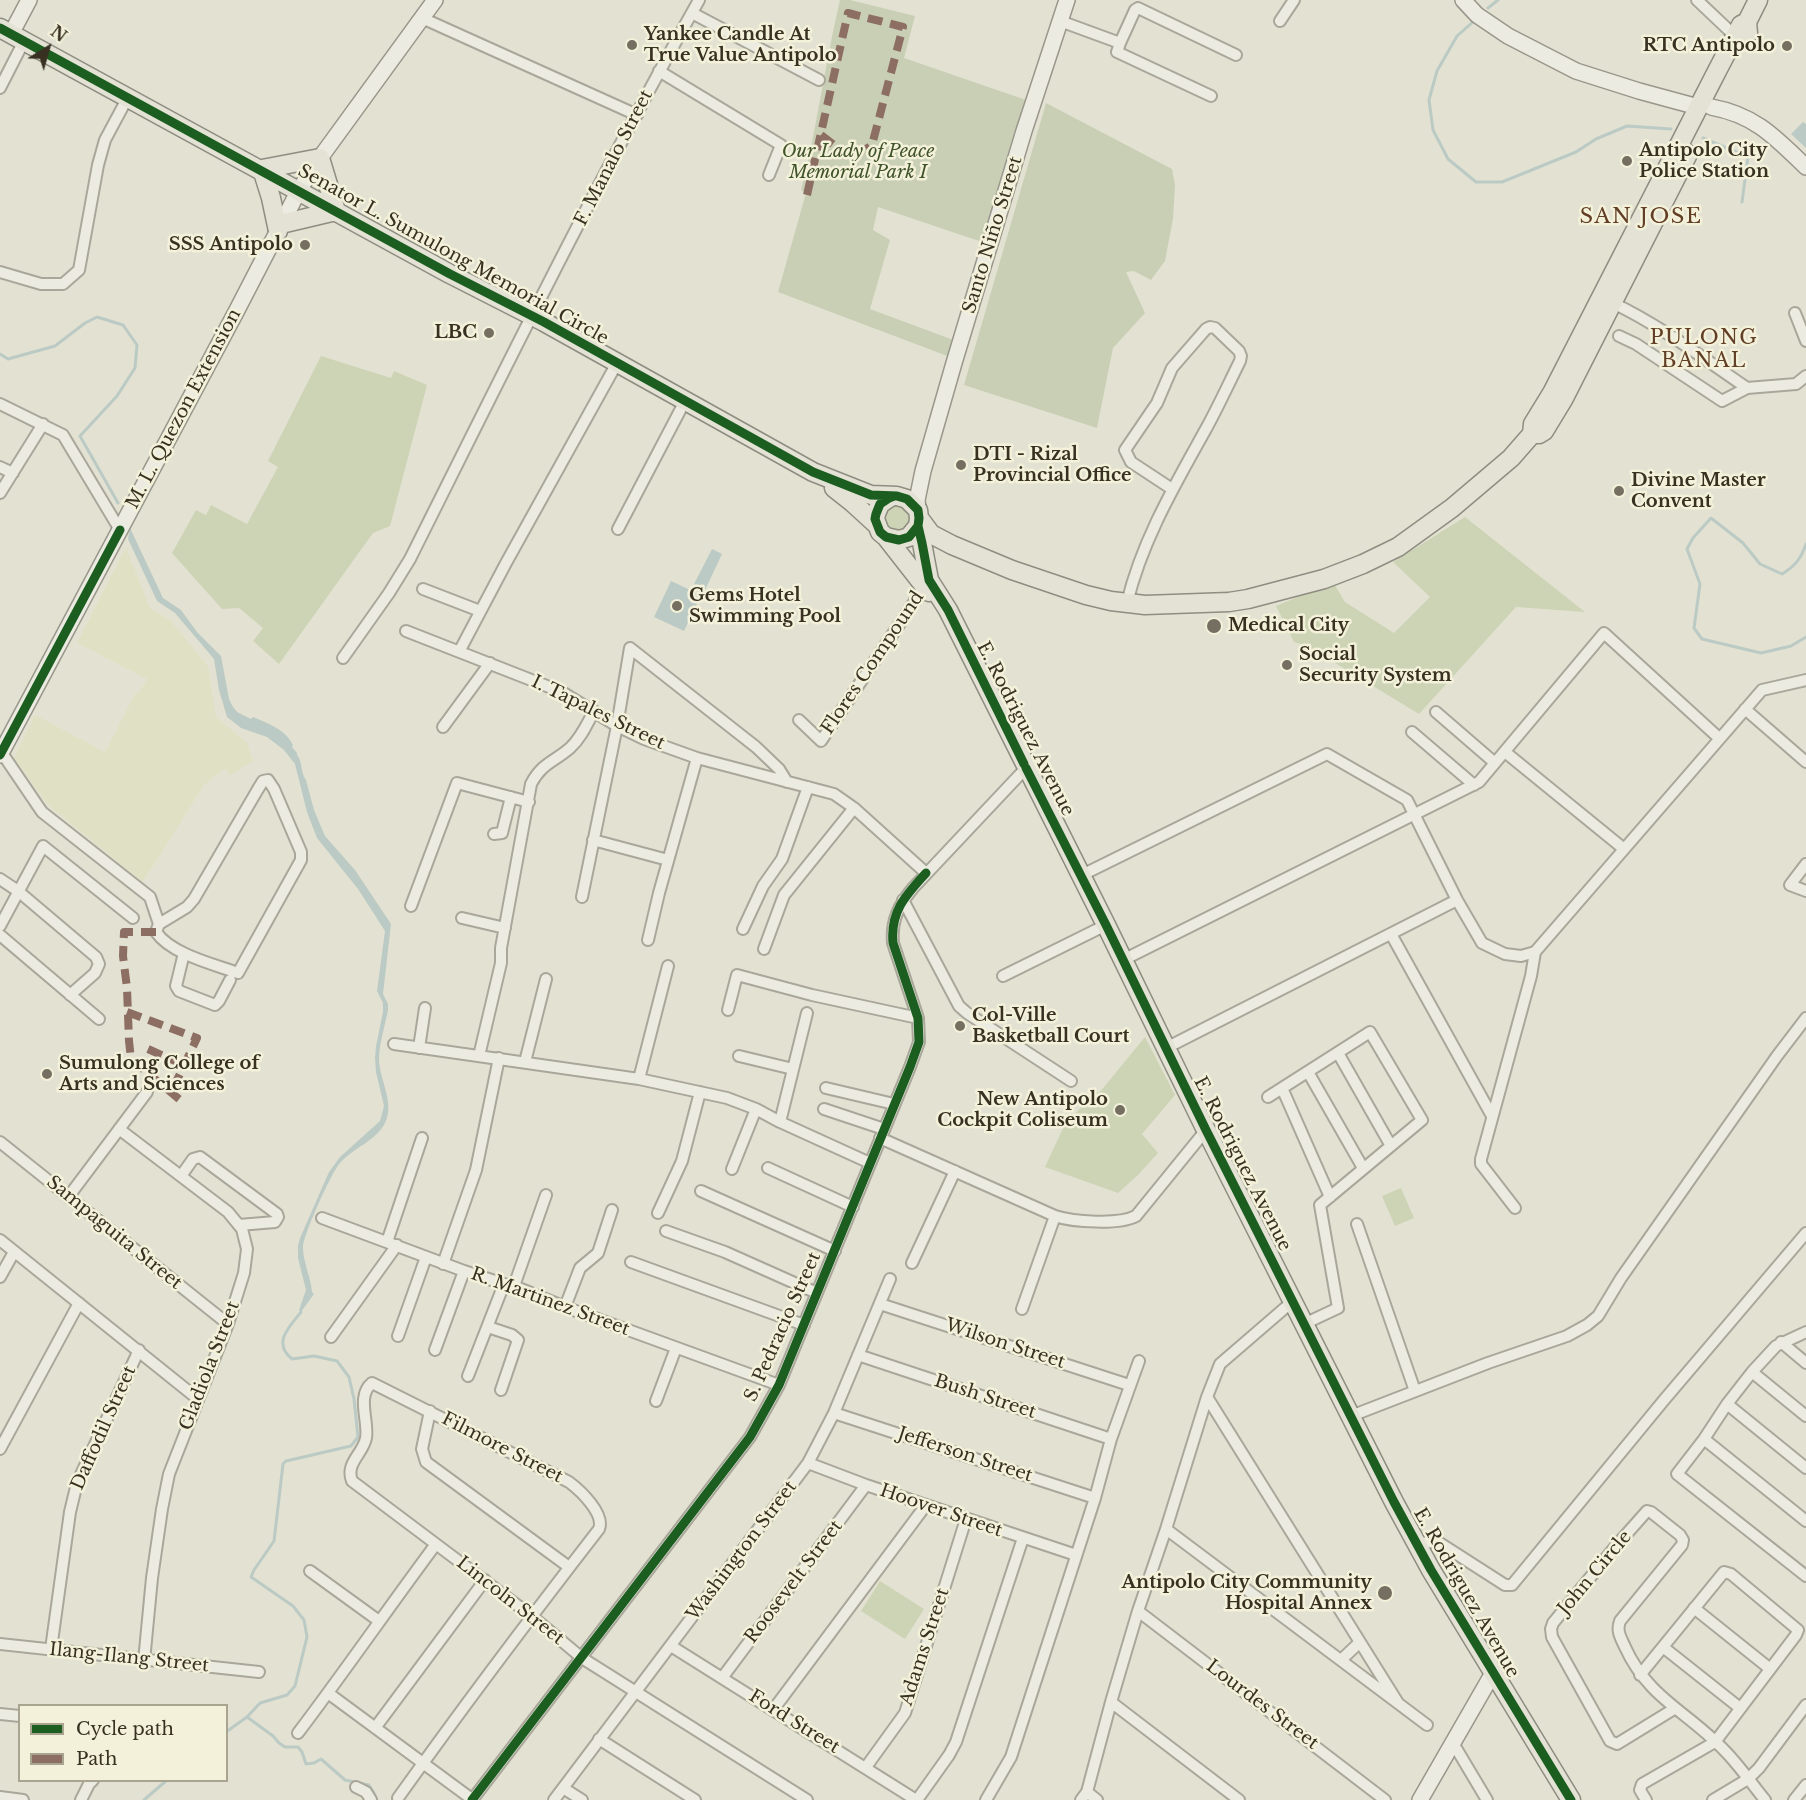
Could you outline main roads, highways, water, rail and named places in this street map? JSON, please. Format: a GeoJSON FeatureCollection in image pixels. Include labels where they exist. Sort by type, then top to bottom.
{"type":"FeatureCollection","features":[{"type":"Feature","properties":{"kind":"main road"},"geometry":{"type":"LineString","coordinates":[[12,34],[29,0]]}},
{"type":"Feature","properties":{"kind":"main road","name":"M. L. Quezon Extension"},"geometry":{"type":"LineString","coordinates":[[0,753],[299,190],[435,0]]}},
{"type":"Feature","properties":{"kind":"main road","name":"Santo Niño Street"},"geometry":{"type":"LineString","coordinates":[[916,527],[917,500],[924,471],[1021,141],[1067,0]]}},
{"type":"Feature","properties":{"kind":"main road"},"geometry":{"type":"LineString","coordinates":[[1463,0],[1477,15],[1508,36],[1576,71],[1639,91],[1732,111],[1763,127],[1806,167]]}},
{"type":"Feature","properties":{"kind":"main road"},"geometry":{"type":"LineString","coordinates":[[916,527],[980,558],[1086,595],[1145,604],[1238,600],[1297,586],[1363,564],[1398,547],[1452,508],[1511,458],[1532,434],[1533,424],[1552,393],[1705,107],[1749,32],[1748,22],[1758,0]]}},
{"type":"Feature","properties":{"kind":"main road"},"geometry":{"type":"LineString","coordinates":[[1532,434],[1544,431],[1582,366],[1667,196],[1735,36],[1741,26],[1748,22]]}},
{"type":"Feature","properties":{"kind":"main road","name":"Senator L. Sumulong Memorial Circle"},"geometry":{"type":"LineString","coordinates":[[12,34],[813,472],[871,495],[896,496]]}},
{"type":"Feature","properties":{"kind":"main road"},"geometry":{"type":"LineString","coordinates":[[320,158],[336,211],[279,227],[262,170],[320,158]]}},
{"type":"Feature","properties":{"kind":"main road","name":"Santo Niño Street"},"geometry":{"type":"LineString","coordinates":[[896,496],[910,488],[924,471]]}},
{"type":"Feature","properties":{"kind":"main road","name":"Senator L. Sumulong Memorial Circle"},"geometry":{"type":"LineString","coordinates":[[813,472],[853,502],[881,531]]}},
{"type":"Feature","properties":{"kind":"main road"},"geometry":{"type":"LineString","coordinates":[[896,496],[907,499],[915,506],[916,527],[892,540],[881,531],[876,514],[880,504],[896,496]]}},
{"type":"Feature","properties":{"kind":"main road"},"geometry":{"type":"LineString","coordinates":[[916,527],[980,558]]}},
{"type":"Feature","properties":{"kind":"main road","name":"E. Rodriguez Avenue"},"geometry":{"type":"LineString","coordinates":[[916,527],[929,580],[948,610],[1206,1130],[1416,1543],[1571,1800]]}},
{"type":"Feature","properties":{"kind":"main road","name":"E. Rodriguez Avenue"},"geometry":{"type":"LineString","coordinates":[[881,531],[958,632]]}},
{"type":"Feature","properties":{"kind":"main road"},"geometry":{"type":"LineString","coordinates":[[1420,1800],[1493,1673]]}},
{"type":"Feature","properties":{"kind":"waterway"},"geometry":{"type":"LineString","coordinates":[[1488,8],[1498,0]]}},
{"type":"Feature","properties":{"kind":"waterway"},"geometry":{"type":"LineString","coordinates":[[1474,21],[1457,36],[1437,71],[1429,100],[1433,130],[1448,159],[1476,182],[1502,182],[1576,152],[1596,139],[1627,126],[1671,129]]}},
{"type":"Feature","properties":{"kind":"waterway"},"geometry":{"type":"LineString","coordinates":[[1703,138],[1748,157],[1742,202]]}},
{"type":"Feature","properties":{"kind":"waterway"},"geometry":{"type":"LineString","coordinates":[[0,354],[8,359],[55,346],[85,323],[97,317],[123,325],[137,345],[135,368],[117,396],[80,436],[118,503]]}},
{"type":"Feature","properties":{"kind":"waterway"},"geometry":{"type":"LineString","coordinates":[[1806,544],[1797,562],[1782,574],[1760,564],[1743,543],[1711,518],[1693,538],[1687,549],[1700,584],[1694,628],[1702,639],[1761,653],[1791,646],[1806,637]]}},
{"type":"Feature","properties":{"kind":"waterway"},"geometry":{"type":"LineString","coordinates":[[228,1731],[247,1717],[260,1703],[287,1695],[295,1686],[307,1637],[304,1620],[293,1606],[251,1577],[274,1541],[283,1464],[286,1461],[351,1446],[358,1437],[349,1377],[337,1361],[314,1356],[292,1359],[283,1347],[284,1335],[301,1312]]}},
{"type":"Feature","properties":{"kind":"waterway"},"geometry":{"type":"LineString","coordinates":[[247,1717],[285,1747],[298,1747],[306,1764],[321,1759],[345,1780],[369,1785],[377,1800]]}},
{"type":"Feature","properties":{"kind":"waterway"},"geometry":{"type":"LineString","coordinates":[[144,1800],[165,1782]]}},
{"type":"Feature","properties":{"kind":"place","name":"Yankee Candle At True Value Antipolo"},"geometry":{"type":"Point","coordinates":[632,45]}},
{"type":"Feature","properties":{"kind":"place","name":"RTC Antipolo"},"geometry":{"type":"Point","coordinates":[1787,46]}},
{"type":"Feature","properties":{"kind":"place","name":"Antipolo City Police Station"},"geometry":{"type":"Point","coordinates":[1627,161]}},
{"type":"Feature","properties":{"kind":"place","name":"SSS Antipolo"},"geometry":{"type":"Point","coordinates":[305,245]}},
{"type":"Feature","properties":{"kind":"place","name":"LBC"},"geometry":{"type":"Point","coordinates":[489,333]}},
{"type":"Feature","properties":{"kind":"place","name":"DTI - Rizal Provincial Office"},"geometry":{"type":"Point","coordinates":[961,465]}},
{"type":"Feature","properties":{"kind":"place","name":"Divine Master Convent"},"geometry":{"type":"Point","coordinates":[1619,491]}},
{"type":"Feature","properties":{"kind":"place","name":"Gems Hotel Swimming Pool"},"geometry":{"type":"Point","coordinates":[677,606]}},
{"type":"Feature","properties":{"kind":"place","name":"Medical City"},"geometry":{"type":"Point","coordinates":[1214,626]}},
{"type":"Feature","properties":{"kind":"place","name":"Social Security System"},"geometry":{"type":"Point","coordinates":[1287,665]}},
{"type":"Feature","properties":{"kind":"place","name":"Col-Ville Basketball Court"},"geometry":{"type":"Point","coordinates":[960,1026]}},
{"type":"Feature","properties":{"kind":"place","name":"Sumulong College of Arts and Sciences"},"geometry":{"type":"Point","coordinates":[47,1074]}},
{"type":"Feature","properties":{"kind":"place","name":"New Antipolo Cockpit Coliseum"},"geometry":{"type":"Point","coordinates":[1120,1110]}},
{"type":"Feature","properties":{"kind":"place","name":"Antipolo City Community Hospital Annex"},"geometry":{"type":"Point","coordinates":[1385,1593]}},
{"type":"Feature","properties":{"kind":"district","name":"SAN JOSE"},"geometry":{"type":"Point","coordinates":[1641,217]}},
{"type":"Feature","properties":{"kind":"district","name":"PULONG BANAL"},"geometry":{"type":"Point","coordinates":[1704,350]}},
{"type":"Feature","properties":{"kind":"park label","name":"Our Lady of Peace Memorial Park I"},"geometry":{"type":"Point","coordinates":[858,162]}}]}
